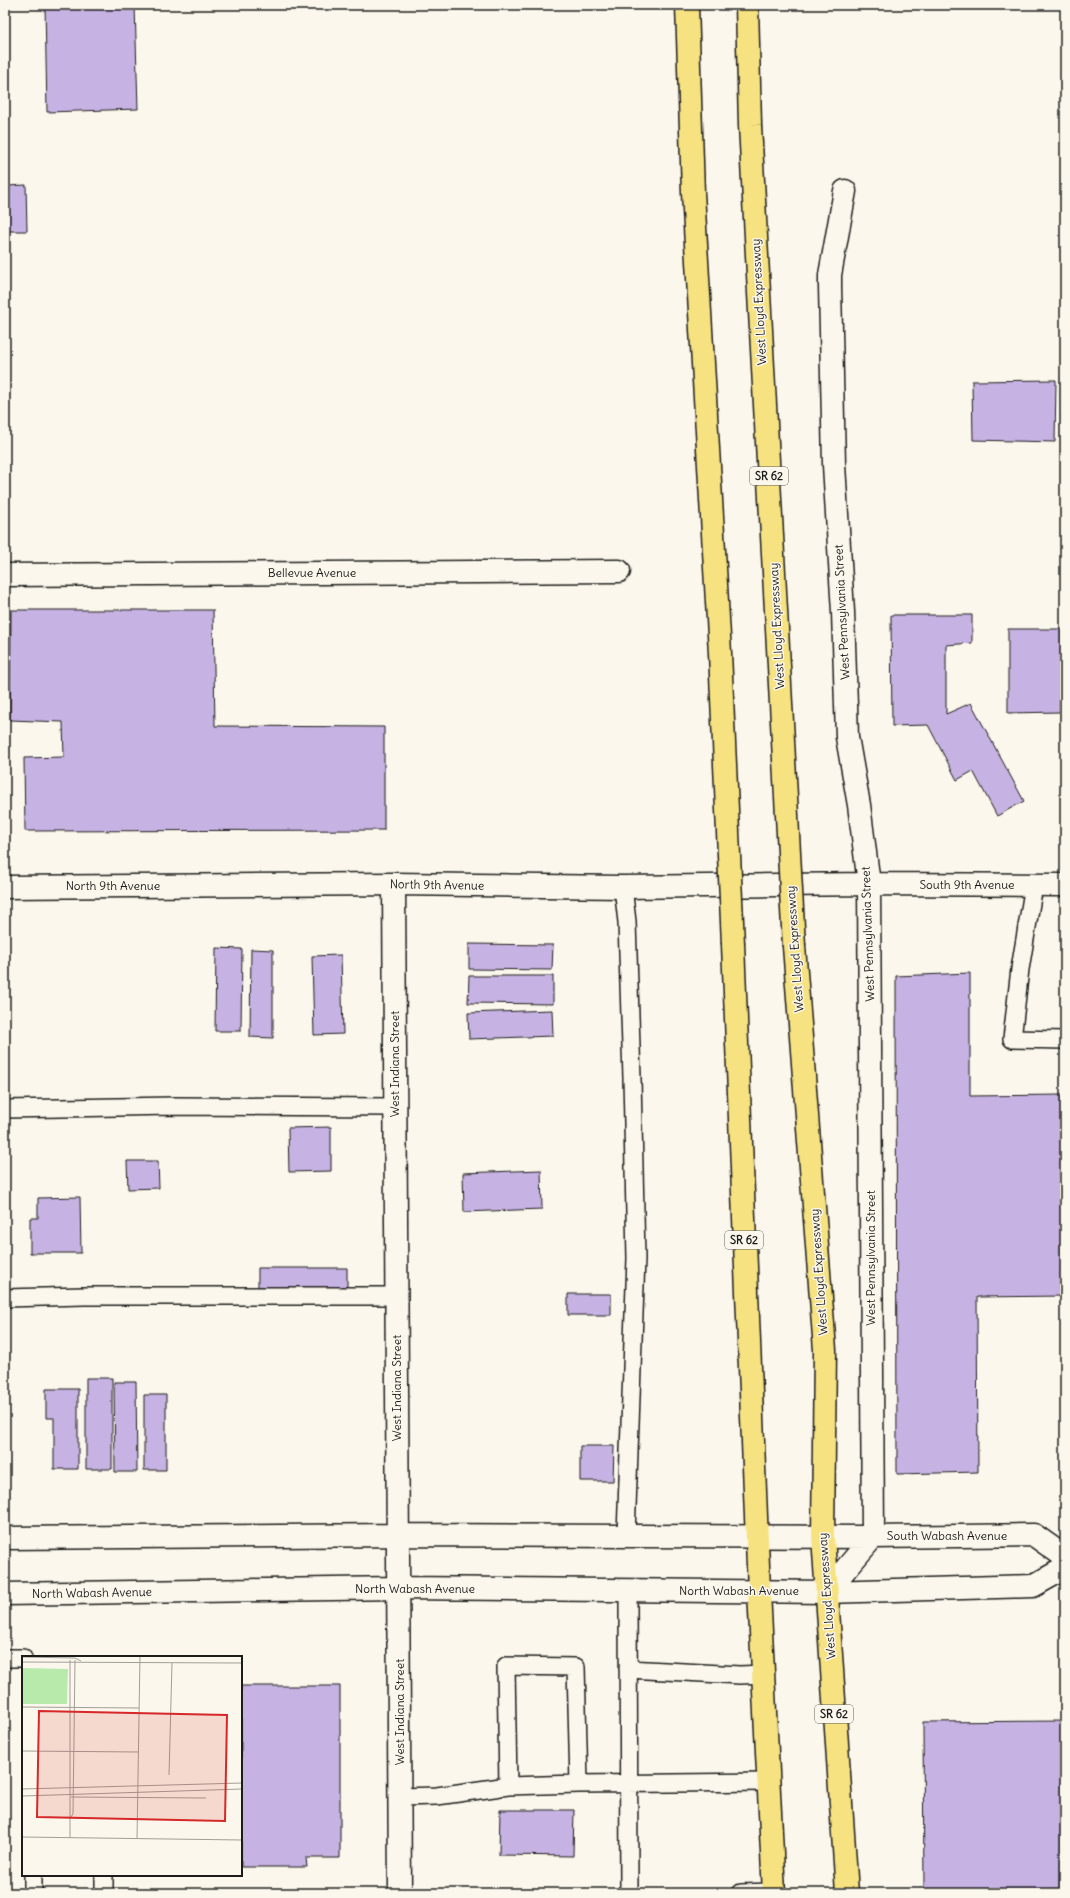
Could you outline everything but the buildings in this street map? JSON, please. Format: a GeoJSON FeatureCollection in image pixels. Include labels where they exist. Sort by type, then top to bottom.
{"type":"FeatureCollection","features":[{"type":"Feature","properties":{"kind":"highway","name":"SR 62"},"geometry":{"type":"LineString","coordinates":[[687,5],[693,193],[719,645],[733,944],[759,1591],[773,1892]]}},
{"type":"Feature","properties":{"kind":"highway","name":"West Lloyd Expressway"},"geometry":{"type":"LineString","coordinates":[[747,5],[750,125],[794,946],[825,1350],[822,1536],[847,1893]]}},
{"type":"Feature","properties":{"kind":"street","name":"West Pennsylvania Street"},"geometry":{"type":"LineString","coordinates":[[845,191],[830,275],[834,465],[843,612],[847,736],[859,805],[869,884],[873,1537]]}},
{"type":"Feature","properties":{"kind":"street","name":"Bellevue Avenue"},"geometry":{"type":"LineString","coordinates":[[5,575],[619,571]]}},
{"type":"Feature","properties":{"kind":"street","name":"North 9th Avenue"},"geometry":{"type":"LineString","coordinates":[[5,887],[394,884],[623,887],[869,884]]}},
{"type":"Feature","properties":{"kind":"street","name":"West Indiana Street"},"geometry":{"type":"LineString","coordinates":[[394,884],[400,1893]]}},
{"type":"Feature","properties":{"kind":"street","name":"South 9th Avenue"},"geometry":{"type":"LineString","coordinates":[[869,884],[1065,886]]}},
{"type":"Feature","properties":{"kind":"street"},"geometry":{"type":"LineString","coordinates":[[5,1538],[398,1535],[822,1536]]}},
{"type":"Feature","properties":{"kind":"street","name":"South Wabash Avenue"},"geometry":{"type":"LineString","coordinates":[[822,1536],[873,1537],[1034,1535],[1065,1557]]}},
{"type":"Feature","properties":{"kind":"street"},"geometry":{"type":"LineString","coordinates":[[826,1592],[873,1537]]}},
{"type":"Feature","properties":{"kind":"street"},"geometry":{"type":"LineString","coordinates":[[826,1592],[1033,1586],[1065,1568]]}},
{"type":"Feature","properties":{"kind":"street","name":"North Wabash Avenue"},"geometry":{"type":"LineString","coordinates":[[5,1594],[399,1588],[826,1592]]}},
{"type":"Feature","properties":{"kind":"lane"},"geometry":{"type":"LineString","coordinates":[[1034,885],[1020,970],[1012,1039],[1065,1040]]}},
{"type":"Feature","properties":{"kind":"lane"},"geometry":{"type":"LineString","coordinates":[[623,887],[627,922],[636,1258],[626,1535]]}},
{"type":"Feature","properties":{"kind":"lane"},"geometry":{"type":"LineString","coordinates":[[5,1109],[174,1106],[395,1107]]}},
{"type":"Feature","properties":{"kind":"lane"},"geometry":{"type":"LineString","coordinates":[[5,1298],[84,1296],[397,1296]]}},
{"type":"Feature","properties":{"kind":"lane"},"geometry":{"type":"LineString","coordinates":[[628,1591],[628,1893]]}},
{"type":"Feature","properties":{"kind":"lane"},"geometry":{"type":"LineString","coordinates":[[5,1658],[22,1658]]}},
{"type":"Feature","properties":{"kind":"lane"},"geometry":{"type":"LineString","coordinates":[[508,1786],[506,1666],[576,1667],[579,1784]]}},
{"type":"Feature","properties":{"kind":"lane"},"geometry":{"type":"LineString","coordinates":[[628,1669],[740,1675],[764,1674]]}},
{"type":"Feature","properties":{"kind":"lane"},"geometry":{"type":"LineString","coordinates":[[400,1797],[437,1796],[508,1786],[768,1782]]}},
{"type":"Feature","properties":{"kind":"lane"},"geometry":{"type":"LineString","coordinates":[[33,1876],[33,1893]]}},
{"type":"Feature","properties":{"kind":"lane"},"geometry":{"type":"LineString","coordinates":[[104,1876],[104,1893]]}},
{"type":"Feature","properties":{"kind":"lane"},"geometry":{"type":"LineString","coordinates":[[741,1893],[773,1892]]}}]}
